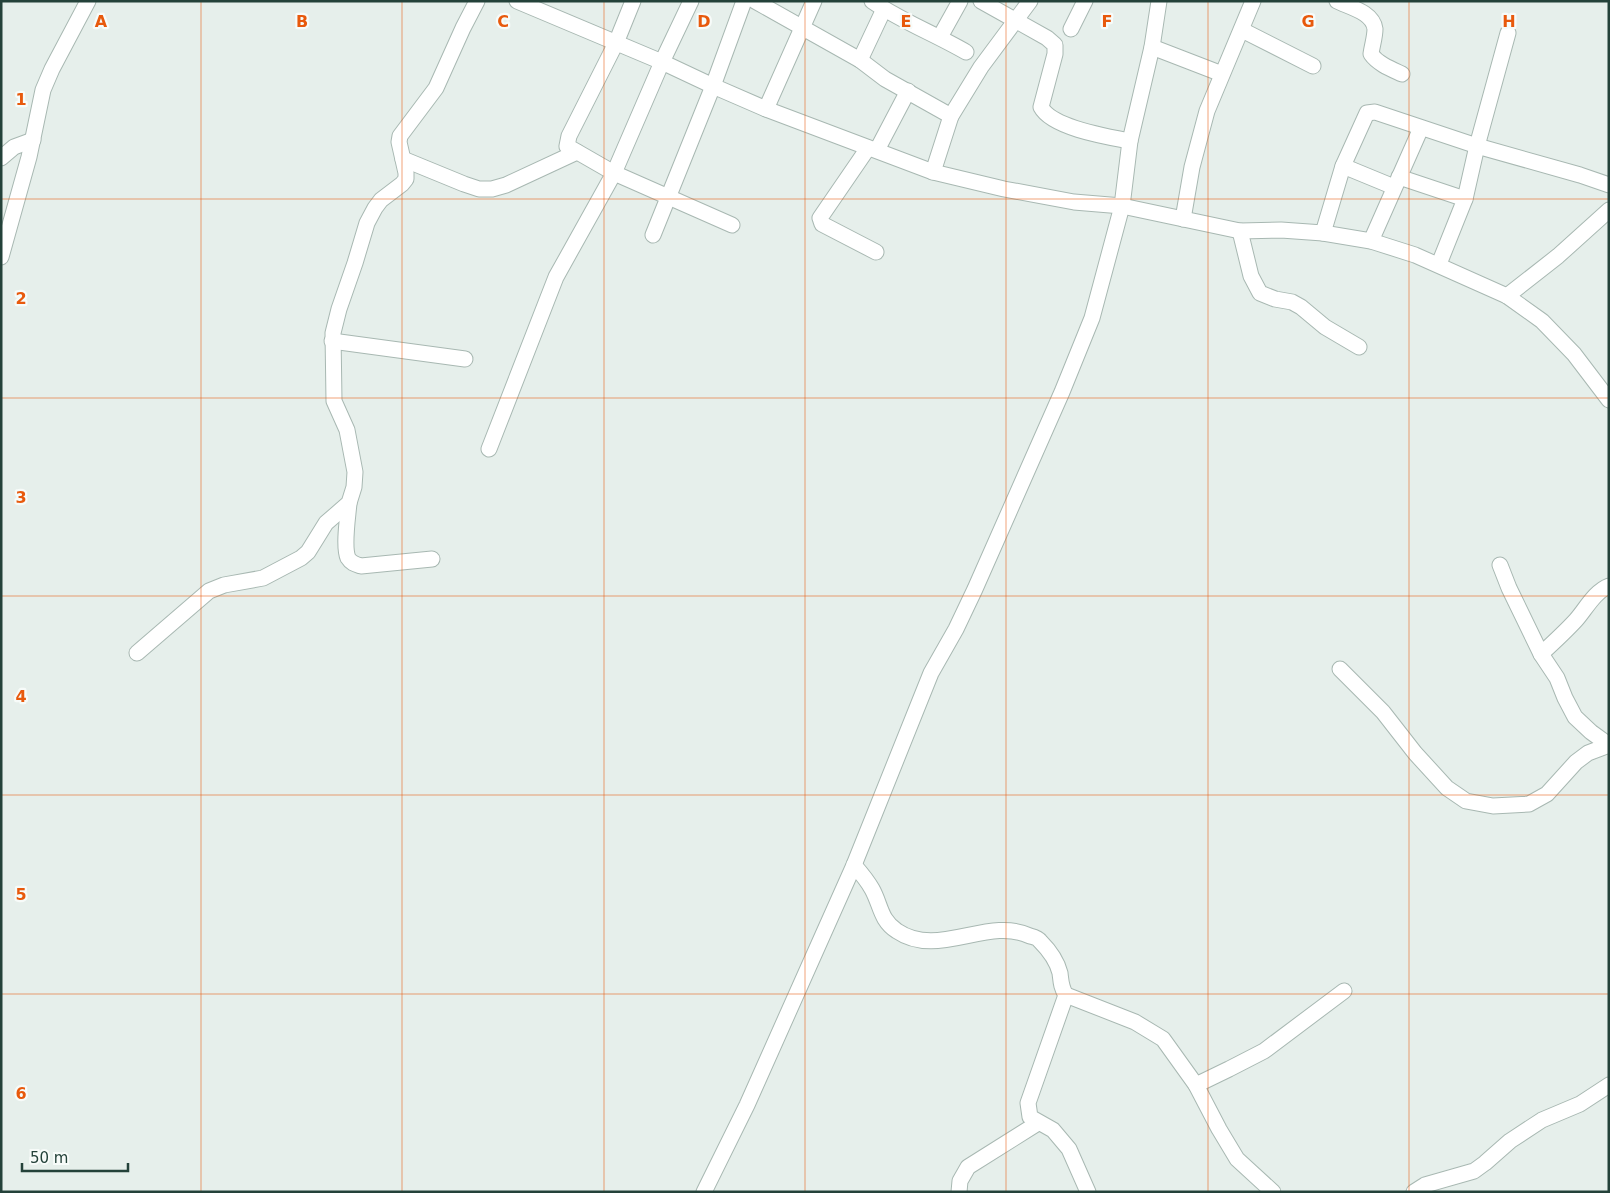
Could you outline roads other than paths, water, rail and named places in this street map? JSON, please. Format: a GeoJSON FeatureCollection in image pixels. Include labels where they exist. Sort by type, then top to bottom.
{"type":"FeatureCollection","features":[{"type":"Feature","properties":{"kind":"street"},"geometry":{"type":"LineString","coordinates":[[1,257],[33,140],[43,90],[88,1]]}},
{"type":"Feature","properties":{"kind":"street"},"geometry":{"type":"LineString","coordinates":[[432,559],[361,566],[353,563],[348,557],[346,546],[355,472],[347,430],[334,401],[332,341],[338,309],[367,223],[382,200],[406,179],[399,142],[400,136],[435,91],[463,28],[478,1]]}},
{"type":"Feature","properties":{"kind":"street"},"geometry":{"type":"LineString","coordinates":[[518,1],[662,62],[766,109],[933,172],[1004,189],[1074,202],[1122,206],[1240,231],[1281,230],[1323,233],[1371,241],[1415,255],[1439,264],[1507,296],[1542,321],[1574,354],[1609,400]]}},
{"type":"Feature","properties":{"kind":"street"},"geometry":{"type":"LineString","coordinates":[[634,1],[616,43],[566,142],[566,146],[614,173],[732,225]]}},
{"type":"Feature","properties":{"kind":"street"},"geometry":{"type":"LineString","coordinates":[[489,450],[556,277],[614,173],[690,1]]}},
{"type":"Feature","properties":{"kind":"street"},"geometry":{"type":"LineString","coordinates":[[653,235],[713,86],[744,1]]}},
{"type":"Feature","properties":{"kind":"street"},"geometry":{"type":"LineString","coordinates":[[755,1],[860,60],[885,79],[951,116]]}},
{"type":"Feature","properties":{"kind":"street"},"geometry":{"type":"LineString","coordinates":[[766,109],[814,1]]}},
{"type":"Feature","properties":{"kind":"street"},"geometry":{"type":"LineString","coordinates":[[940,37],[960,1]]}},
{"type":"Feature","properties":{"kind":"street"},"geometry":{"type":"LineString","coordinates":[[982,1],[1047,38],[1055,46],[1056,54],[1041,104],[1045,114],[1088,134],[1130,141]]}},
{"type":"Feature","properties":{"kind":"street"},"geometry":{"type":"LineString","coordinates":[[933,172],[951,116],[981,67],[1030,1]]}},
{"type":"Feature","properties":{"kind":"street"},"geometry":{"type":"LineString","coordinates":[[1071,29],[1085,1]]}},
{"type":"Feature","properties":{"kind":"street"},"geometry":{"type":"LineString","coordinates":[[704,1192],[747,1105],[854,865],[931,673],[956,629],[1062,392],[1092,318],[1122,206],[1130,141],[1152,47],[1159,1]]}},
{"type":"Feature","properties":{"kind":"street"},"geometry":{"type":"LineString","coordinates":[[1183,219],[1192,167],[1207,111],[1253,1]]}},
{"type":"Feature","properties":{"kind":"street"},"geometry":{"type":"LineString","coordinates":[[1336,1],[1362,12],[1372,19],[1375,29],[1371,54],[1380,63],[1402,74]]}},
{"type":"Feature","properties":{"kind":"street"},"geometry":{"type":"LineString","coordinates":[[860,60],[878,5],[966,52]]}},
{"type":"Feature","properties":{"kind":"street"},"geometry":{"type":"LineString","coordinates":[[1242,30],[1313,66]]}},
{"type":"Feature","properties":{"kind":"street"},"geometry":{"type":"LineString","coordinates":[[1439,264],[1466,199],[1477,146],[1508,33]]}},
{"type":"Feature","properties":{"kind":"street"},"geometry":{"type":"LineString","coordinates":[[1152,47],[1222,74]]}},
{"type":"Feature","properties":{"kind":"street"},"geometry":{"type":"LineString","coordinates":[[876,252],[822,224],[820,218],[872,149],[908,91]]}},
{"type":"Feature","properties":{"kind":"street"},"geometry":{"type":"LineString","coordinates":[[1323,233],[1343,166],[1366,113],[1375,112],[1477,146],[1609,185]]}},
{"type":"Feature","properties":{"kind":"street"},"geometry":{"type":"LineString","coordinates":[[1371,241],[1421,128]]}},
{"type":"Feature","properties":{"kind":"street"},"geometry":{"type":"LineString","coordinates":[[1,158],[14,148],[33,140]]}},
{"type":"Feature","properties":{"kind":"street"},"geometry":{"type":"LineString","coordinates":[[403,159],[464,184],[479,189],[492,189],[506,185],[577,152]]}},
{"type":"Feature","properties":{"kind":"street"},"geometry":{"type":"LineString","coordinates":[[1343,166],[1396,182],[1466,199]]}},
{"type":"Feature","properties":{"kind":"street"},"geometry":{"type":"LineString","coordinates":[[1507,296],[1558,256],[1609,210]]}},
{"type":"Feature","properties":{"kind":"street"},"geometry":{"type":"LineString","coordinates":[[1240,231],[1251,276],[1260,293],[1275,299],[1292,302],[1325,327],[1359,347]]}},
{"type":"Feature","properties":{"kind":"street"},"geometry":{"type":"LineString","coordinates":[[332,341],[465,359]]}},
{"type":"Feature","properties":{"kind":"street"},"geometry":{"type":"LineString","coordinates":[[137,653],[209,591],[224,585],[263,578],[301,558],[308,552],[326,523],[350,503]]}},
{"type":"Feature","properties":{"kind":"street"},"geometry":{"type":"LineString","coordinates":[[1500,565],[1541,654],[1557,678],[1575,717],[1609,745]]}},
{"type":"Feature","properties":{"kind":"street"},"geometry":{"type":"LineString","coordinates":[[1541,654],[1575,622],[1594,597],[1606,586],[1609,586]]}},
{"type":"Feature","properties":{"kind":"street"},"geometry":{"type":"LineString","coordinates":[[1340,669],[1383,712],[1415,753],[1447,788],[1466,801],[1493,806],[1529,804],[1547,794],[1576,762],[1588,753],[1609,745]]}},
{"type":"Feature","properties":{"kind":"street"},"geometry":{"type":"LineString","coordinates":[[854,865],[863,874],[873,891],[883,918],[897,931],[918,941],[939,941],[1002,930],[1022,932],[1039,940],[1055,959],[1060,972],[1062,990],[1066,995],[1135,1022],[1162,1039],[1196,1084],[1237,1159],[1273,1192]]}},
{"type":"Feature","properties":{"kind":"street"},"geometry":{"type":"LineString","coordinates":[[1196,1084],[1264,1051],[1344,991]]}},
{"type":"Feature","properties":{"kind":"street"},"geometry":{"type":"LineString","coordinates":[[1066,995],[1028,1103],[1030,1117],[1053,1130],[1069,1149],[1088,1192]]}},
{"type":"Feature","properties":{"kind":"street"},"geometry":{"type":"LineString","coordinates":[[1414,1192],[1424,1186],[1474,1170],[1510,1141],[1542,1120],[1580,1104],[1609,1086]]}},
{"type":"Feature","properties":{"kind":"street"},"geometry":{"type":"LineString","coordinates":[[959,1192],[960,1181],[968,1167],[1038,1122]]}}]}
